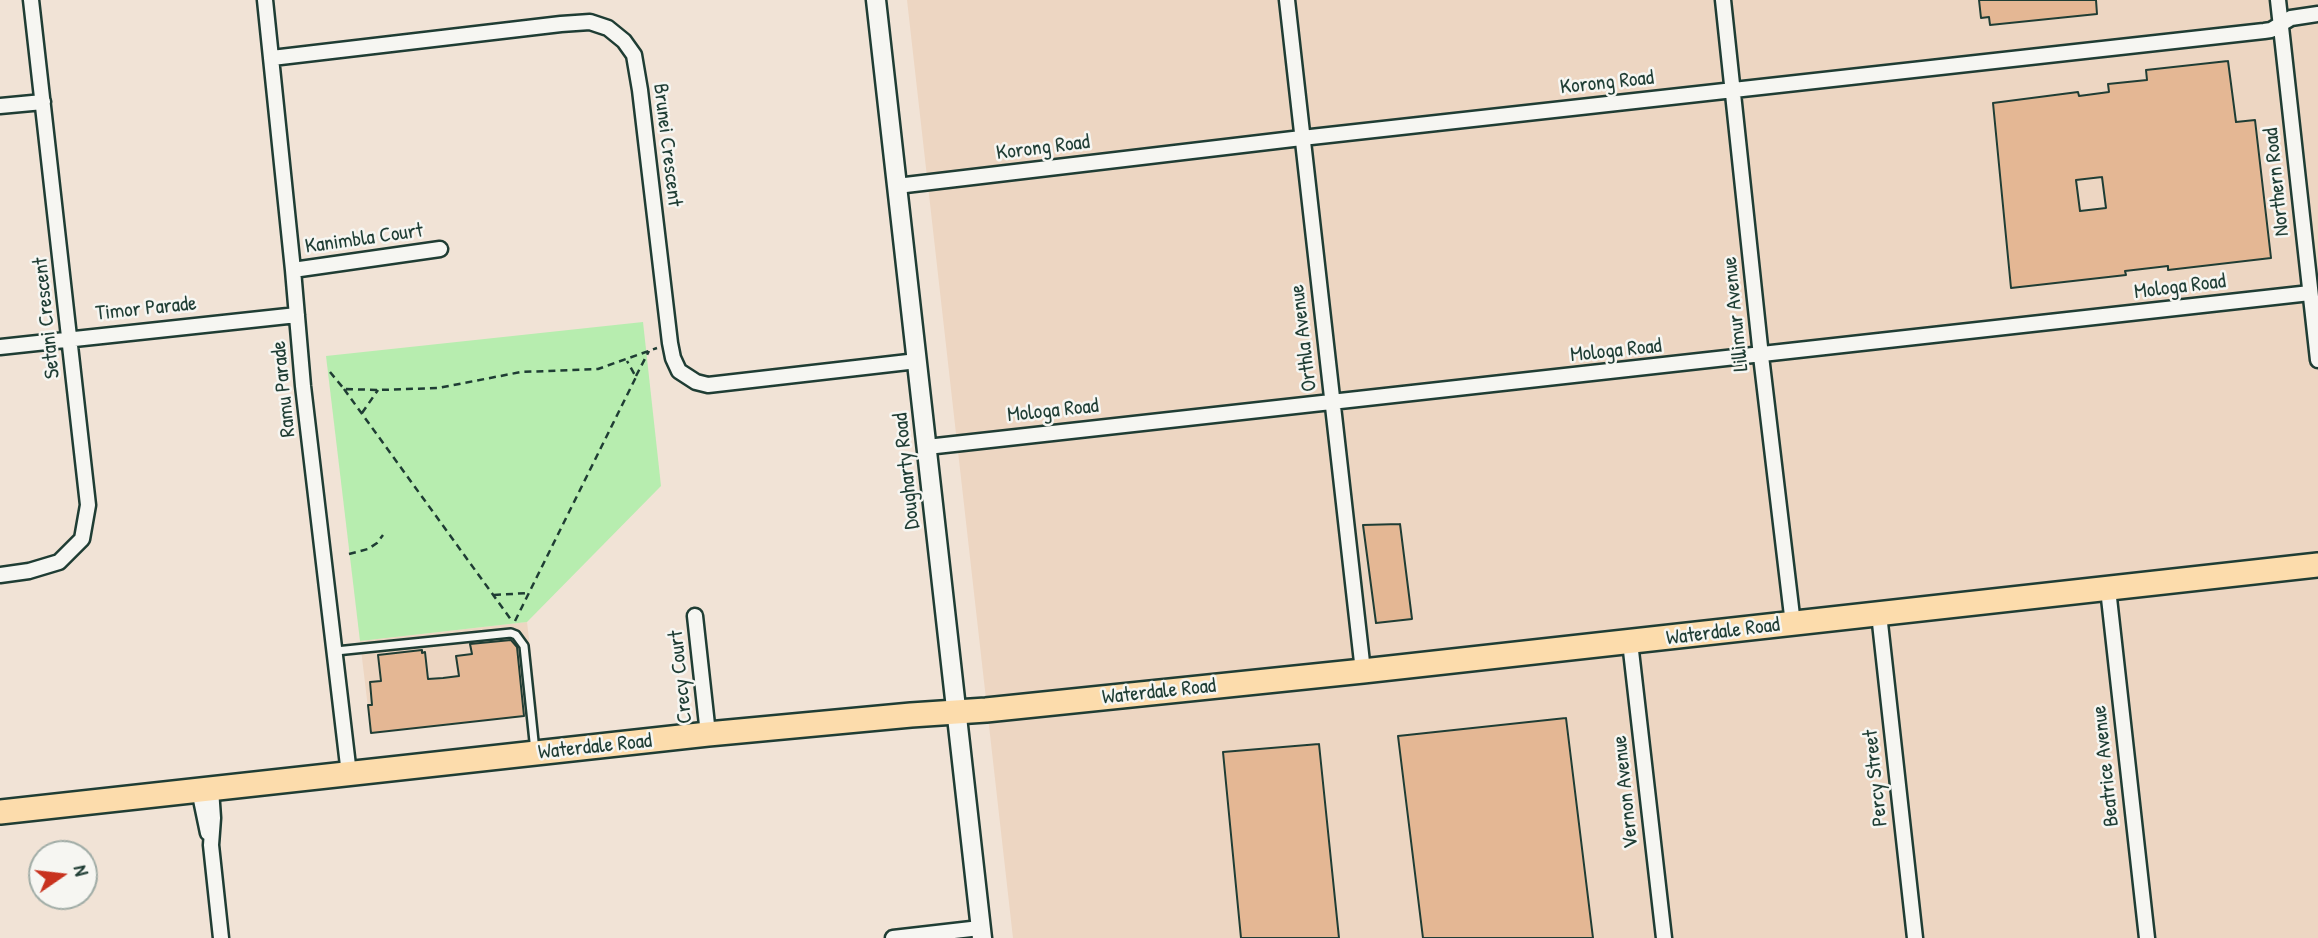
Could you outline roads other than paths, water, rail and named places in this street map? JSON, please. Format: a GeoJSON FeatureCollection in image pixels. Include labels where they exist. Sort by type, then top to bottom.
{"type":"FeatureCollection","features":[{"type":"Feature","properties":{"kind":"main road","name":"Waterdale Road"},"geometry":{"type":"LineString","coordinates":[[0,813],[708,734],[1363,671],[2318,565]]}},
{"type":"Feature","properties":{"kind":"street","name":"Setani Crescent"},"geometry":{"type":"LineString","coordinates":[[0,575],[29,571],[59,562],[82,539],[89,505],[31,0]]}},
{"type":"Feature","properties":{"kind":"street","name":"Ramu Parade"},"geometry":{"type":"LineString","coordinates":[[265,0],[303,386],[349,774]]}},
{"type":"Feature","properties":{"kind":"street","name":"Dougharty Road"},"geometry":{"type":"LineString","coordinates":[[876,0],[981,933]]}},
{"type":"Feature","properties":{"kind":"street","name":"Orthla Avenue"},"geometry":{"type":"LineString","coordinates":[[1287,0],[1363,671]]}},
{"type":"Feature","properties":{"kind":"street","name":"Lillimur Avenue"},"geometry":{"type":"LineString","coordinates":[[1723,0],[1793,624]]}},
{"type":"Feature","properties":{"kind":"street","name":"Northern Road"},"geometry":{"type":"LineString","coordinates":[[2278,0],[2318,360]]}},
{"type":"Feature","properties":{"kind":"street","name":"Korong Road"},"geometry":{"type":"LineString","coordinates":[[897,186],[2264,31],[2291,18],[2318,14]]}},
{"type":"Feature","properties":{"kind":"street","name":"Brunei Crescent"},"geometry":{"type":"LineString","coordinates":[[272,58],[561,24],[590,22],[608,28],[624,41],[634,55],[670,343],[679,371],[696,382],[708,385],[917,361]]}},
{"type":"Feature","properties":{"kind":"street"},"geometry":{"type":"LineString","coordinates":[[0,106],[43,102]]}},
{"type":"Feature","properties":{"kind":"street","name":"Kanimbla Court"},"geometry":{"type":"LineString","coordinates":[[293,270],[440,249]]}},
{"type":"Feature","properties":{"kind":"street","name":"Mologa Road"},"geometry":{"type":"LineString","coordinates":[[927,447],[2310,293]]}},
{"type":"Feature","properties":{"kind":"street","name":"Timor Parade"},"geometry":{"type":"LineString","coordinates":[[0,347],[297,315]]}},
{"type":"Feature","properties":{"kind":"street","name":"Beatrice Avenue"},"geometry":{"type":"LineString","coordinates":[[2108,589],[2147,938]]}},
{"type":"Feature","properties":{"kind":"street","name":"Percy Street"},"geometry":{"type":"LineString","coordinates":[[1879,614],[1915,938]]}},
{"type":"Feature","properties":{"kind":"street","name":"Crecy Court"},"geometry":{"type":"LineString","coordinates":[[695,616],[708,734]]}},
{"type":"Feature","properties":{"kind":"street","name":"Vernon Avenue"},"geometry":{"type":"LineString","coordinates":[[1630,642],[1664,938]]}},
{"type":"Feature","properties":{"kind":"street"},"geometry":{"type":"LineString","coordinates":[[205,790],[213,818],[211,845],[221,938]]}},
{"type":"Feature","properties":{"kind":"street"},"geometry":{"type":"LineString","coordinates":[[893,938],[981,933]]}},
{"type":"Feature","properties":{"kind":"lane"},"geometry":{"type":"LineString","coordinates":[[336,652],[510,633],[516,635],[524,646],[535,753]]}}]}
